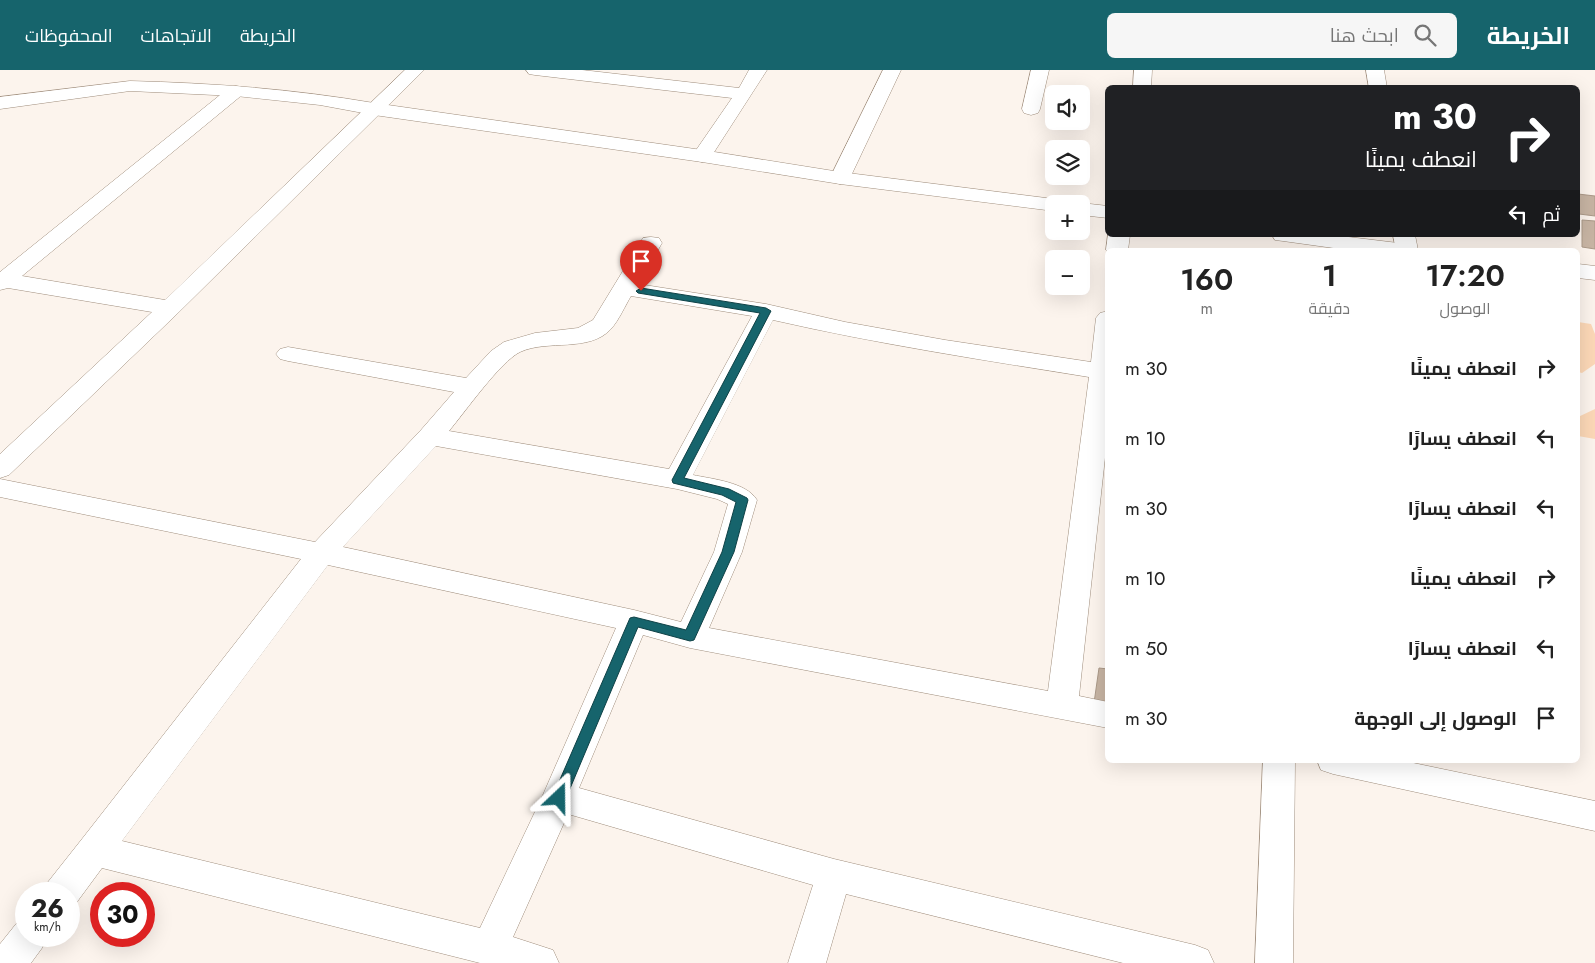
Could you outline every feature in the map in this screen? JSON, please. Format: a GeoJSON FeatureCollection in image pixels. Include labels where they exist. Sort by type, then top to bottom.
{"type":"FeatureCollection","features":[{"type":"Feature","properties":{"kind":"street"},"geometry":{"type":"LineString","coordinates":[[0,469],[170,308],[415,70]]}},
{"type":"Feature","properties":{"kind":"street"},"geometry":{"type":"LineString","coordinates":[[535,70],[593,74],[744,94]]}},
{"type":"Feature","properties":{"kind":"street"},"geometry":{"type":"LineString","coordinates":[[702,156],[758,70]]}},
{"type":"Feature","properties":{"kind":"street"},"geometry":{"type":"LineString","coordinates":[[840,178],[892,70]]}},
{"type":"Feature","properties":{"kind":"street"},"geometry":{"type":"LineString","coordinates":[[1031,108],[1040,70]]}},
{"type":"Feature","properties":{"kind":"street"},"geometry":{"type":"LineString","coordinates":[[1142,85],[1143,70]]}},
{"type":"Feature","properties":{"kind":"street"},"geometry":{"type":"LineString","coordinates":[[1375,70],[1378,85]]}},
{"type":"Feature","properties":{"kind":"street"},"geometry":{"type":"LineString","coordinates":[[0,103],[130,86],[236,90],[320,99],[374,109],[702,156],[840,178],[1045,204]]}},
{"type":"Feature","properties":{"kind":"street"},"geometry":{"type":"LineString","coordinates":[[2,282],[236,90]]}},
{"type":"Feature","properties":{"kind":"street"},"geometry":{"type":"LineString","coordinates":[[1090,210],[1105,212]]}},
{"type":"Feature","properties":{"kind":"street"},"geometry":{"type":"LineString","coordinates":[[1298,237],[1383,248]]}},
{"type":"Feature","properties":{"kind":"street"},"geometry":{"type":"LineString","coordinates":[[70,882],[321,553],[430,436],[499,356],[512,347],[535,340],[584,335],[602,325],[651,243]]}},
{"type":"Feature","properties":{"kind":"street"},"geometry":{"type":"LineString","coordinates":[[1580,271],[1595,273]]}},
{"type":"Feature","properties":{"kind":"street"},"geometry":{"type":"LineString","coordinates":[[2,282],[170,308]]}},
{"type":"Feature","properties":{"kind":"street"},"geometry":{"type":"LineString","coordinates":[[623,288],[766,311],[846,329],[1100,371]]}},
{"type":"Feature","properties":{"kind":"street"},"geometry":{"type":"LineString","coordinates":[[677,480],[766,311]]}},
{"type":"Feature","properties":{"kind":"street"},"geometry":{"type":"LineString","coordinates":[[1062,706],[1105,338]]}},
{"type":"Feature","properties":{"kind":"street"},"geometry":{"type":"LineString","coordinates":[[288,354],[472,387]]}},
{"type":"Feature","properties":{"kind":"street"},"geometry":{"type":"LineString","coordinates":[[430,436],[677,480],[725,492],[743,500],[728,552],[690,636]]}},
{"type":"Feature","properties":{"kind":"street"},"geometry":{"type":"LineString","coordinates":[[0,488],[321,553],[634,621],[690,636],[1105,714]]}},
{"type":"Feature","properties":{"kind":"street"},"geometry":{"type":"LineString","coordinates":[[490,948],[559,798],[634,621]]}},
{"type":"Feature","properties":{"kind":"street"},"geometry":{"type":"LineString","coordinates":[[1274,963],[1278,763]]}},
{"type":"Feature","properties":{"kind":"street"},"geometry":{"type":"LineString","coordinates":[[1347,763],[1595,816]]}},
{"type":"Feature","properties":{"kind":"street"},"geometry":{"type":"LineString","coordinates":[[559,798],[834,875],[1195,963]]}},
{"type":"Feature","properties":{"kind":"street"},"geometry":{"type":"LineString","coordinates":[[94,850],[490,948],[540,963]]}},
{"type":"Feature","properties":{"kind":"street"},"geometry":{"type":"LineString","coordinates":[[807,963],[834,875]]}},
{"type":"Feature","properties":{"kind":"street"},"geometry":{"type":"LineString","coordinates":[[8,963],[20,947]]}},
{"type":"Feature","properties":{"kind":"shaded area"},"geometry":{"type":"Polygon","coordinates":[[[1580,322],[1591,324],[1595,334],[1595,364],[1580,372],[1580,322]]]}},
{"type":"Feature","properties":{"kind":"shaded area"},"geometry":{"type":"Polygon","coordinates":[[[1595,409],[1595,439],[1580,436],[1580,416],[1595,409]]]}},
{"type":"Feature","properties":{"kind":"building"},"geometry":{"type":"Polygon","coordinates":[[[1580,194],[1595,196],[1595,216],[1580,214],[1580,194]]]}},
{"type":"Feature","properties":{"kind":"building"},"geometry":{"type":"Polygon","coordinates":[[[1582,220],[1595,221],[1595,249],[1582,247],[1582,220]]]}},
{"type":"Feature","properties":{"kind":"building"},"geometry":{"type":"Polygon","coordinates":[[[1099,668],[1105,669],[1105,705],[1094,703],[1099,668]]]}},
{"type":"Feature","properties":{"kind":"route"},"geometry":{"type":"LineString","coordinates":[[559,798],[634,621],[690,636],[728,552],[743,500],[725,492],[677,480],[766,311],[641,291]]}}]}
